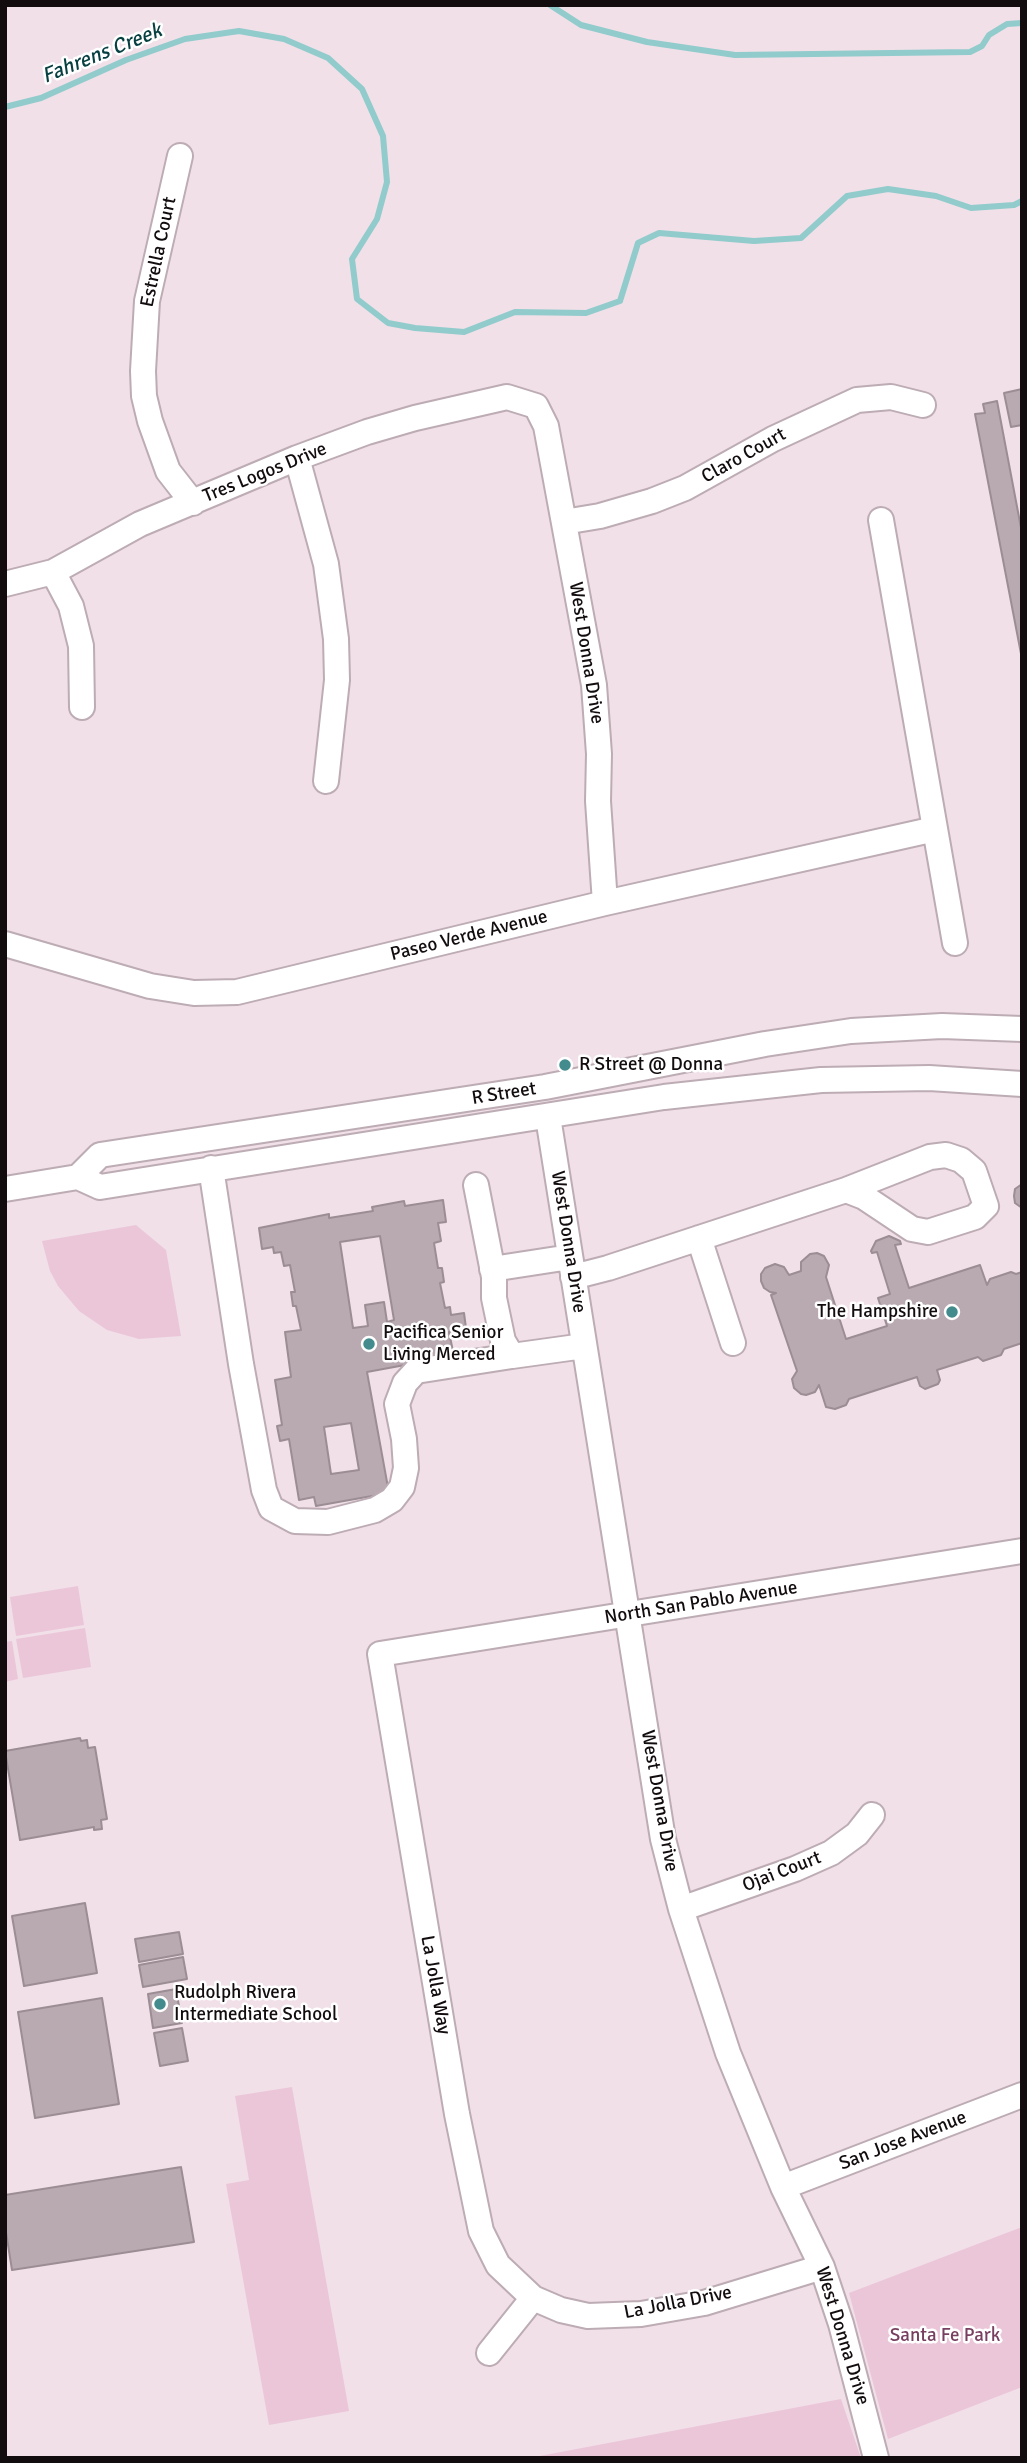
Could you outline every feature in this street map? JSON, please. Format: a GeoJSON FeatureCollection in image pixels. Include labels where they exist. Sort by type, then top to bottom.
{"type":"FeatureCollection","features":[{"type":"Feature","properties":{"kind":"street","name":"Estrella Court"},"geometry":{"type":"LineString","coordinates":[[180,156],[147,301],[143,370],[144,396],[150,421],[168,471],[192,503]]}},
{"type":"Feature","properties":{"kind":"street","name":"Tres Logos Drive"},"geometry":{"type":"LineString","coordinates":[[5,584],[53,572],[140,524],[367,432],[507,397],[536,407]]}},
{"type":"Feature","properties":{"kind":"street","name":"Claro Court"},"geometry":{"type":"LineString","coordinates":[[564,522],[600,516],[685,488],[773,439],[857,400],[891,397],[923,405]]}},
{"type":"Feature","properties":{"kind":"street","name":"West Donna Drive"},"geometry":{"type":"LineString","coordinates":[[536,407],[546,426],[594,685],[605,903]]}},
{"type":"Feature","properties":{"kind":"street"},"geometry":{"type":"LineString","coordinates":[[298,458],[326,564],[336,639],[337,680],[326,781]]}},
{"type":"Feature","properties":{"kind":"street"},"geometry":{"type":"LineString","coordinates":[[881,520],[955,943]]}},
{"type":"Feature","properties":{"kind":"street"},"geometry":{"type":"LineString","coordinates":[[53,572],[71,606],[81,646],[82,707]]}},
{"type":"Feature","properties":{"kind":"street","name":"Paseo Verde Avenue"},"geometry":{"type":"LineString","coordinates":[[5,944],[150,986],[194,993],[237,992],[605,903],[935,829]]}},
{"type":"Feature","properties":{"kind":"street","name":"R Street"},"geometry":{"type":"LineString","coordinates":[[78,1177],[100,1155],[545,1087],[765,1044],[851,1031],[942,1026],[1022,1028]]}},
{"type":"Feature","properties":{"kind":"street","name":"R Street"},"geometry":{"type":"LineString","coordinates":[[5,1189],[78,1177],[100,1187],[664,1097],[821,1080],[929,1078],[1022,1084]]}},
{"type":"Feature","properties":{"kind":"street","name":"West Donna Drive"},"geometry":{"type":"LineString","coordinates":[[548,1117],[663,1839],[681,1909],[728,2053],[783,2187],[822,2267],[841,2324],[876,2458]]}},
{"type":"Feature","properties":{"kind":"street"},"geometry":{"type":"LineString","coordinates":[[492,1269],[608,1268],[846,1190],[930,1157],[946,1155],[961,1160],[974,1171],[986,1206],[975,1217],[928,1232],[912,1228],[864,1197],[846,1190]]}},
{"type":"Feature","properties":{"kind":"street"},"geometry":{"type":"LineString","coordinates":[[211,1168],[264,1490],[271,1508],[295,1521],[328,1522],[375,1510],[392,1500],[402,1487],[405,1468],[404,1439],[397,1404],[405,1383],[416,1371],[584,1346]]}},
{"type":"Feature","properties":{"kind":"street"},"geometry":{"type":"LineString","coordinates":[[476,1185],[503,1341],[512,1356]]}},
{"type":"Feature","properties":{"kind":"street"},"geometry":{"type":"LineString","coordinates":[[699,1238],[733,1343]]}},
{"type":"Feature","properties":{"kind":"street","name":"North San Pablo Avenue"},"geometry":{"type":"LineString","coordinates":[[380,1654],[1022,1551]]}},
{"type":"Feature","properties":{"kind":"street","name":"La Jolla Way"},"geometry":{"type":"LineString","coordinates":[[380,1654],[454,2100],[481,2231],[498,2265],[533,2298]]}},
{"type":"Feature","properties":{"kind":"street","name":"Ojai Court"},"geometry":{"type":"LineString","coordinates":[[681,1909],[795,1870],[831,1853],[857,1834],[872,1815]]}},
{"type":"Feature","properties":{"kind":"street","name":"San Jose Avenue"},"geometry":{"type":"LineString","coordinates":[[783,2187],[1022,2095]]}},
{"type":"Feature","properties":{"kind":"street","name":"La Jolla Drive"},"geometry":{"type":"LineString","coordinates":[[533,2298],[561,2310],[588,2316],[641,2314],[704,2303],[822,2267]]}},
{"type":"Feature","properties":{"kind":"street"},"geometry":{"type":"LineString","coordinates":[[489,2353],[533,2298]]}},
{"type":"Feature","properties":{"kind":"green space"},"geometry":{"type":"Polygon","coordinates":[[[136,1225],[166,1250],[181,1336],[139,1339],[107,1330],[79,1311],[58,1286],[50,1271],[42,1241],[136,1225]]]}},
{"type":"Feature","properties":{"kind":"green space"},"geometry":{"type":"Polygon","coordinates":[[[78,1586],[84,1625],[16,1636],[10,1597],[78,1586]]]}},
{"type":"Feature","properties":{"kind":"green space"},"geometry":{"type":"Polygon","coordinates":[[[85,1628],[91,1667],[23,1678],[16,1639],[85,1628]]]}},
{"type":"Feature","properties":{"kind":"green space"},"geometry":{"type":"Polygon","coordinates":[[[12,1641],[18,1679],[5,1682],[5,1642],[12,1641]]]}},
{"type":"Feature","properties":{"kind":"green space"},"geometry":{"type":"Polygon","coordinates":[[[292,2087],[349,2411],[269,2425],[226,2184],[249,2180],[235,2096],[292,2087]]]}},
{"type":"Feature","properties":{"kind":"green space","name":"Santa Fe Park"},"geometry":{"type":"Polygon","coordinates":[[[1022,2227],[1022,2387],[888,2439],[849,2293],[1022,2227]]]}},
{"type":"Feature","properties":{"kind":"green space"},"geometry":{"type":"Polygon","coordinates":[[[841,2399],[861,2458],[529,2458],[841,2399]]]}},
{"type":"Feature","properties":{"kind":"building"},"geometry":{"type":"Polygon","coordinates":[[[1022,389],[1022,425],[1011,427],[1004,393],[1022,389]]]}},
{"type":"Feature","properties":{"kind":"building"},"geometry":{"type":"Polygon","coordinates":[[[997,401],[1022,533],[1022,659],[975,414],[985,413],[983,404],[997,401]]]}},
{"type":"Feature","properties":{"kind":"building"},"geometry":{"type":"Polygon","coordinates":[[[1022,1184],[1022,1208],[1015,1203],[1014,1196],[1015,1189],[1022,1184]]]}},
{"type":"Feature","properties":{"kind":"building","name":"Pacifica Senior Living Merced"},"geometry":{"type":"Polygon","coordinates":[[[443,1200],[446,1222],[438,1223],[441,1241],[434,1243],[438,1268],[442,1268],[444,1282],[440,1283],[445,1308],[450,1307],[451,1315],[464,1313],[466,1328],[449,1332],[454,1356],[367,1372],[389,1493],[316,1506],[314,1497],[299,1500],[289,1439],[280,1441],[277,1426],[282,1425],[275,1380],[291,1377],[285,1332],[301,1330],[296,1306],[293,1306],[291,1292],[295,1292],[290,1265],[284,1266],[281,1252],[274,1253],[273,1247],[262,1249],[259,1228],[329,1214],[329,1218],[373,1211],[372,1207],[404,1201],[405,1206],[443,1200]],[[380,1236],[340,1242],[353,1328],[368,1326],[365,1305],[384,1302],[387,1322],[394,1320],[380,1236]],[[351,1423],[324,1427],[331,1474],[359,1470],[351,1423]]]}},
{"type":"Feature","properties":{"kind":"building","name":"The Hampshire"},"geometry":{"type":"Polygon","coordinates":[[[889,1236],[900,1241],[901,1244],[895,1245],[909,1288],[980,1265],[987,1285],[990,1279],[1011,1272],[1022,1272],[1022,1343],[983,1361],[978,1357],[937,1370],[940,1380],[938,1384],[925,1389],[920,1386],[917,1377],[849,1399],[846,1405],[835,1409],[826,1407],[819,1385],[815,1392],[806,1395],[794,1388],[792,1379],[797,1371],[771,1295],[776,1293],[764,1288],[761,1274],[765,1268],[775,1264],[784,1267],[789,1275],[801,1271],[801,1262],[810,1254],[824,1256],[829,1265],[826,1277],[846,1339],[887,1326],[878,1298],[890,1294],[877,1252],[871,1251],[876,1241],[889,1236]]]}},
{"type":"Feature","properties":{"kind":"building"},"geometry":{"type":"Polygon","coordinates":[[[80,1738],[81,1741],[87,1740],[88,1748],[95,1747],[107,1819],[101,1820],[102,1829],[94,1830],[94,1827],[20,1840],[5,1751],[80,1738]]]}},
{"type":"Feature","properties":{"kind":"building"},"geometry":{"type":"Polygon","coordinates":[[[85,1903],[97,1973],[24,1986],[12,1916],[85,1903]]]}},
{"type":"Feature","properties":{"kind":"building"},"geometry":{"type":"Polygon","coordinates":[[[179,1932],[183,1954],[139,1962],[135,1939],[179,1932]]]}},
{"type":"Feature","properties":{"kind":"building"},"geometry":{"type":"Polygon","coordinates":[[[183,1957],[187,1979],[143,1987],[139,1965],[183,1957]]]}},
{"type":"Feature","properties":{"kind":"building"},"geometry":{"type":"Polygon","coordinates":[[[176,1989],[182,2023],[153,2028],[148,1994],[176,1989]]]}},
{"type":"Feature","properties":{"kind":"building"},"geometry":{"type":"Polygon","coordinates":[[[102,1998],[119,2104],[35,2118],[18,2012],[102,1998]]]}},
{"type":"Feature","properties":{"kind":"building"},"geometry":{"type":"Polygon","coordinates":[[[182,2028],[188,2061],[160,2066],[154,2033],[182,2028]]]}},
{"type":"Feature","properties":{"kind":"building"},"geometry":{"type":"Polygon","coordinates":[[[181,2167],[194,2242],[12,2270],[5,2226],[5,2195],[181,2167]]]}},
{"type":"Feature","properties":{"kind":"waterway"},"geometry":{"type":"LineString","coordinates":[[550,5],[581,25],[647,42],[735,55],[970,52],[982,46],[989,35],[1007,24],[1022,23]]}},
{"type":"Feature","properties":{"kind":"waterway","name":"Fahrens Creek"},"geometry":{"type":"LineString","coordinates":[[5,107],[41,98],[126,60],[185,39],[239,31],[284,39],[328,58],[362,89],[383,136],[387,182],[377,219],[352,259],[357,299],[388,323],[415,328],[464,332],[515,312],[586,313],[620,301],[638,243],[659,233],[754,241],[801,238],[847,196],[888,189],[936,196],[971,208],[1014,205],[1022,201]]}},
{"type":"Feature","properties":{"kind":"place","name":"R Street @ Donna"},"geometry":{"type":"Point","coordinates":[565,1065]}},
{"type":"Feature","properties":{"kind":"place","name":"The Hampshire"},"geometry":{"type":"Point","coordinates":[952,1312]}},
{"type":"Feature","properties":{"kind":"place","name":"Pacifica Senior Living Merced"},"geometry":{"type":"Point","coordinates":[369,1344]}},
{"type":"Feature","properties":{"kind":"place","name":"Rudolph Rivera Intermediate School"},"geometry":{"type":"Point","coordinates":[160,2004]}}]}
